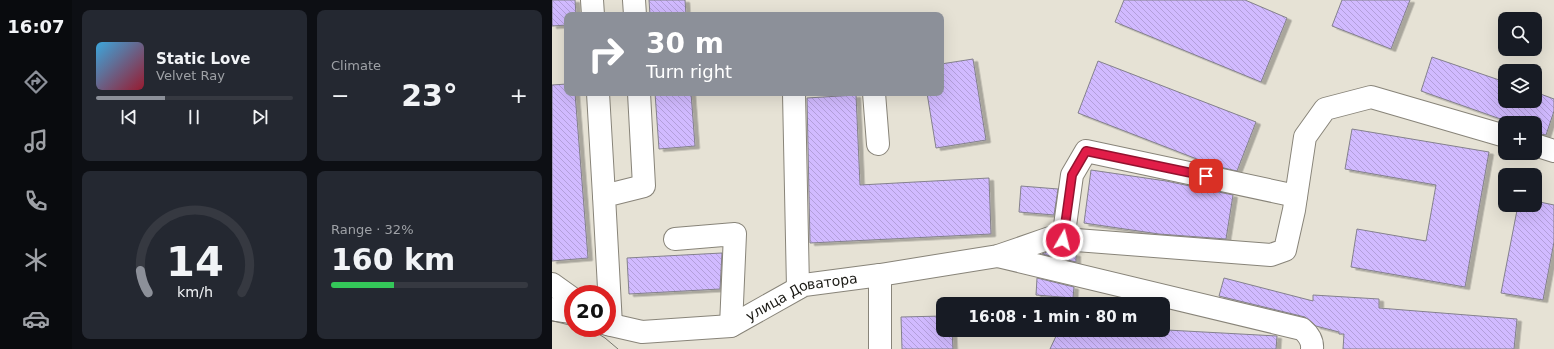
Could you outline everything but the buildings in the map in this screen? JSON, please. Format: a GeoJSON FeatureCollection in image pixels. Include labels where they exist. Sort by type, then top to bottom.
{"type":"FeatureCollection","features":[{"type":"Feature","properties":{"kind":"street"},"geometry":{"type":"LineString","coordinates":[[592,0],[593,12]]}},
{"type":"Feature","properties":{"kind":"street"},"geometry":{"type":"LineString","coordinates":[[634,0],[635,12]]}},
{"type":"Feature","properties":{"kind":"street"},"geometry":{"type":"LineString","coordinates":[[598,96],[604,196],[607,285]]}},
{"type":"Feature","properties":{"kind":"street"},"geometry":{"type":"LineString","coordinates":[[604,196],[644,186],[639,96]]}},
{"type":"Feature","properties":{"kind":"street"},"geometry":{"type":"LineString","coordinates":[[794,96],[798,288]]}},
{"type":"Feature","properties":{"kind":"street"},"geometry":{"type":"LineString","coordinates":[[874,96],[878,144]]}},
{"type":"Feature","properties":{"kind":"street"},"geometry":{"type":"LineString","coordinates":[[998,256],[1050,238],[1271,255],[1285,250],[1296,196],[1305,136],[1325,108],[1371,96],[1498,134]]}},
{"type":"Feature","properties":{"kind":"street"},"geometry":{"type":"LineString","coordinates":[[1542,147],[1554,151]]}},
{"type":"Feature","properties":{"kind":"street"},"geometry":{"type":"LineString","coordinates":[[1063,240],[1072,175],[1086,151],[1296,196]]}},
{"type":"Feature","properties":{"kind":"street"},"geometry":{"type":"LineString","coordinates":[[675,239],[735,234],[731,326]]}},
{"type":"Feature","properties":{"kind":"street"},"geometry":{"type":"LineString","coordinates":[[998,256],[1302,329],[1309,335],[1313,345],[1312,349]]}},
{"type":"Feature","properties":{"kind":"street","name":"улица Доватора"},"geometry":{"type":"LineString","coordinates":[[616,326],[642,332],[731,326],[804,285],[880,275],[998,256]]}},
{"type":"Feature","properties":{"kind":"street"},"geometry":{"type":"LineString","coordinates":[[880,275],[880,349]]}},
{"type":"Feature","properties":{"kind":"street"},"geometry":{"type":"LineString","coordinates":[[552,284],[564,293]]}},
{"type":"Feature","properties":{"kind":"street"},"geometry":{"type":"LineString","coordinates":[[552,309],[564,312]]}},
{"type":"Feature","properties":{"kind":"street"},"geometry":{"type":"LineString","coordinates":[[642,332],[656,349]]}},
{"type":"Feature","properties":{"kind":"tram line"},"geometry":{"type":"LineString","coordinates":[[552,321],[564,323]]}},
{"type":"Feature","properties":{"kind":"tram line"},"geometry":{"type":"LineString","coordinates":[[603,337],[618,349]]}},
{"type":"Feature","properties":{"kind":"route"},"geometry":{"type":"LineString","coordinates":[[1063,240],[1072,175],[1086,151],[1206,176]]}}]}
